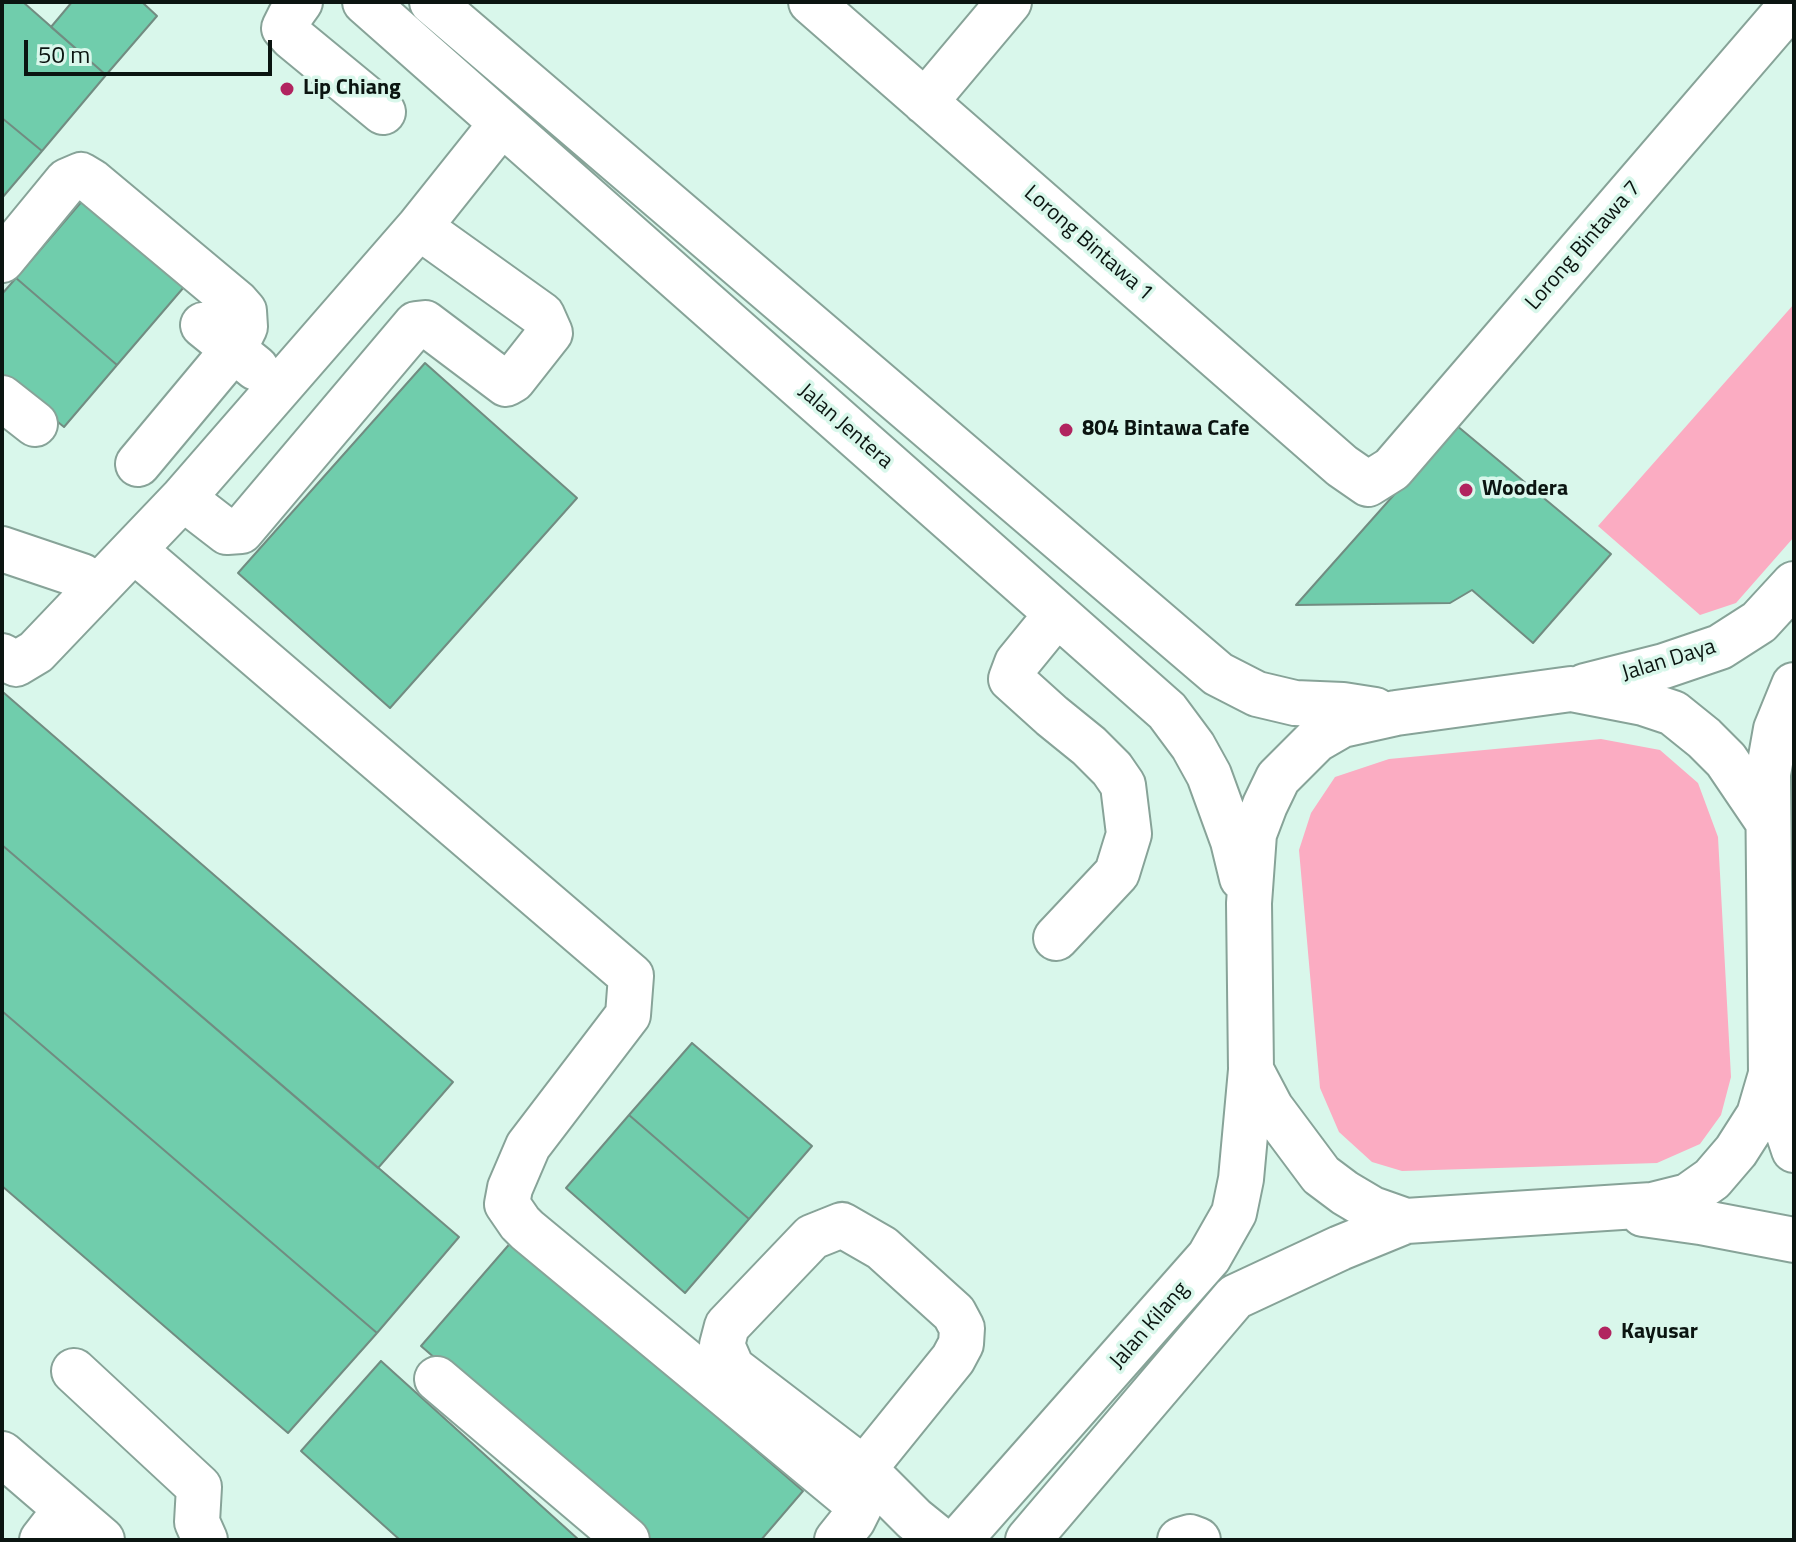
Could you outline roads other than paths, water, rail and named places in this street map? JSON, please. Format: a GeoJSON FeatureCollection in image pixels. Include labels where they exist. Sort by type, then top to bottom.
{"type":"FeatureCollection","features":[{"type":"Feature","properties":{"kind":"street"},"geometry":{"type":"LineString","coordinates":[[300,2],[284,28],[383,112]]}},
{"type":"Feature","properties":{"kind":"street","name":"Jalan Jentera"},"geometry":{"type":"LineString","coordinates":[[365,2],[1167,711],[1193,746],[1209,775],[1233,841],[1249,903]]}},
{"type":"Feature","properties":{"kind":"street"},"geometry":{"type":"LineString","coordinates":[[432,2],[1218,674],[1257,694],[1295,703],[1343,705],[1396,713]]}},
{"type":"Feature","properties":{"kind":"street","name":"Lorong Bintawa 1"},"geometry":{"type":"LineString","coordinates":[[811,2],[1342,466],[1368,484]]}},
{"type":"Feature","properties":{"kind":"street"},"geometry":{"type":"LineString","coordinates":[[925,102],[1009,2]]}},
{"type":"Feature","properties":{"kind":"street","name":"Lorong Bintawa 7"},"geometry":{"type":"LineString","coordinates":[[1368,484],[1392,469],[1794,2]]}},
{"type":"Feature","properties":{"kind":"street"},"geometry":{"type":"LineString","coordinates":[[2,656],[16,664],[36,652],[183,498],[419,227],[502,123]]}},
{"type":"Feature","properties":{"kind":"street"},"geometry":{"type":"LineString","coordinates":[[2,260],[67,181],[81,175],[244,311],[245,327],[218,337],[138,464]]}},
{"type":"Feature","properties":{"kind":"street"},"geometry":{"type":"LineString","coordinates":[[183,498],[227,532],[241,531],[416,324],[425,323],[506,384],[513,380],[550,333],[542,315],[419,227]]}},
{"type":"Feature","properties":{"kind":"street"},"geometry":{"type":"LineString","coordinates":[[218,337],[279,388]]}},
{"type":"Feature","properties":{"kind":"street"},"geometry":{"type":"LineString","coordinates":[[2,549],[82,576],[93,592]]}},
{"type":"Feature","properties":{"kind":"street"},"geometry":{"type":"LineString","coordinates":[[134,550],[631,976],[628,1015],[528,1146],[510,1188],[507,1204],[527,1230],[860,1506],[837,1540]]}},
{"type":"Feature","properties":{"kind":"street","name":"Jalan Daya"},"geometry":{"type":"LineString","coordinates":[[1571,689],[1664,666],[1720,647],[1759,622],[1794,584]]}},
{"type":"Feature","properties":{"kind":"street"},"geometry":{"type":"LineString","coordinates":[[1056,938],[1117,873],[1129,834],[1123,785],[1112,769],[1011,679],[1017,663],[1057,614]]}},
{"type":"Feature","properties":{"kind":"street"},"geometry":{"type":"LineString","coordinates":[[1794,685],[1776,729],[1768,774],[1771,1074],[1794,1150]]}},
{"type":"Feature","properties":{"kind":"street"},"geometry":{"type":"LineString","coordinates":[[1249,903],[1254,834],[1278,778],[1316,740],[1342,725],[1396,713],[1571,689],[1643,703],[1673,713],[1704,738],[1726,760],[1768,822]]}},
{"type":"Feature","properties":{"kind":"street","name":"Jalan Kilang"},"geometry":{"type":"LineString","coordinates":[[959,1540],[1209,1257],[1234,1213],[1241,1179],[1251,1070],[1249,903]]}},
{"type":"Feature","properties":{"kind":"street"},"geometry":{"type":"LineString","coordinates":[[1251,1070],[1271,1108],[1321,1175],[1372,1209],[1406,1221],[1652,1205],[1688,1196],[1712,1179],[1736,1151],[1759,1115],[1771,1074]]}},
{"type":"Feature","properties":{"kind":"street"},"geometry":{"type":"LineString","coordinates":[[1605,1208],[1794,1240]]}},
{"type":"Feature","properties":{"kind":"street","name":"Jalan Kilang"},"geometry":{"type":"LineString","coordinates":[[1028,1540],[1235,1297],[1406,1221]]}},
{"type":"Feature","properties":{"kind":"street"},"geometry":{"type":"LineString","coordinates":[[864,1469],[953,1359],[961,1344],[962,1328],[954,1313],[882,1248],[842,1225],[812,1237],[727,1326],[722,1345],[732,1368],[864,1469],[914,1519],[940,1540]]}},
{"type":"Feature","properties":{"kind":"street"},"geometry":{"type":"LineString","coordinates":[[74,1371],[199,1487],[197,1522],[205,1540]]}},
{"type":"Feature","properties":{"kind":"street"},"geometry":{"type":"LineString","coordinates":[[437,1379],[627,1540]]}},
{"type":"Feature","properties":{"kind":"street"},"geometry":{"type":"LineString","coordinates":[[2,1454],[54,1525],[102,1540]]}},
{"type":"Feature","properties":{"kind":"street"},"geometry":{"type":"LineString","coordinates":[[1180,1540],[1190,1537],[1198,1540]]}},
{"type":"Feature","properties":{"kind":"place","name":"Lip Chiang"},"geometry":{"type":"Point","coordinates":[287,89]}},
{"type":"Feature","properties":{"kind":"place","name":"804 Bintawa Cafe"},"geometry":{"type":"Point","coordinates":[1066,430]}},
{"type":"Feature","properties":{"kind":"place","name":"Woodera"},"geometry":{"type":"Point","coordinates":[1466,490]}},
{"type":"Feature","properties":{"kind":"place","name":"Kayusar"},"geometry":{"type":"Point","coordinates":[1605,1333]}}]}
